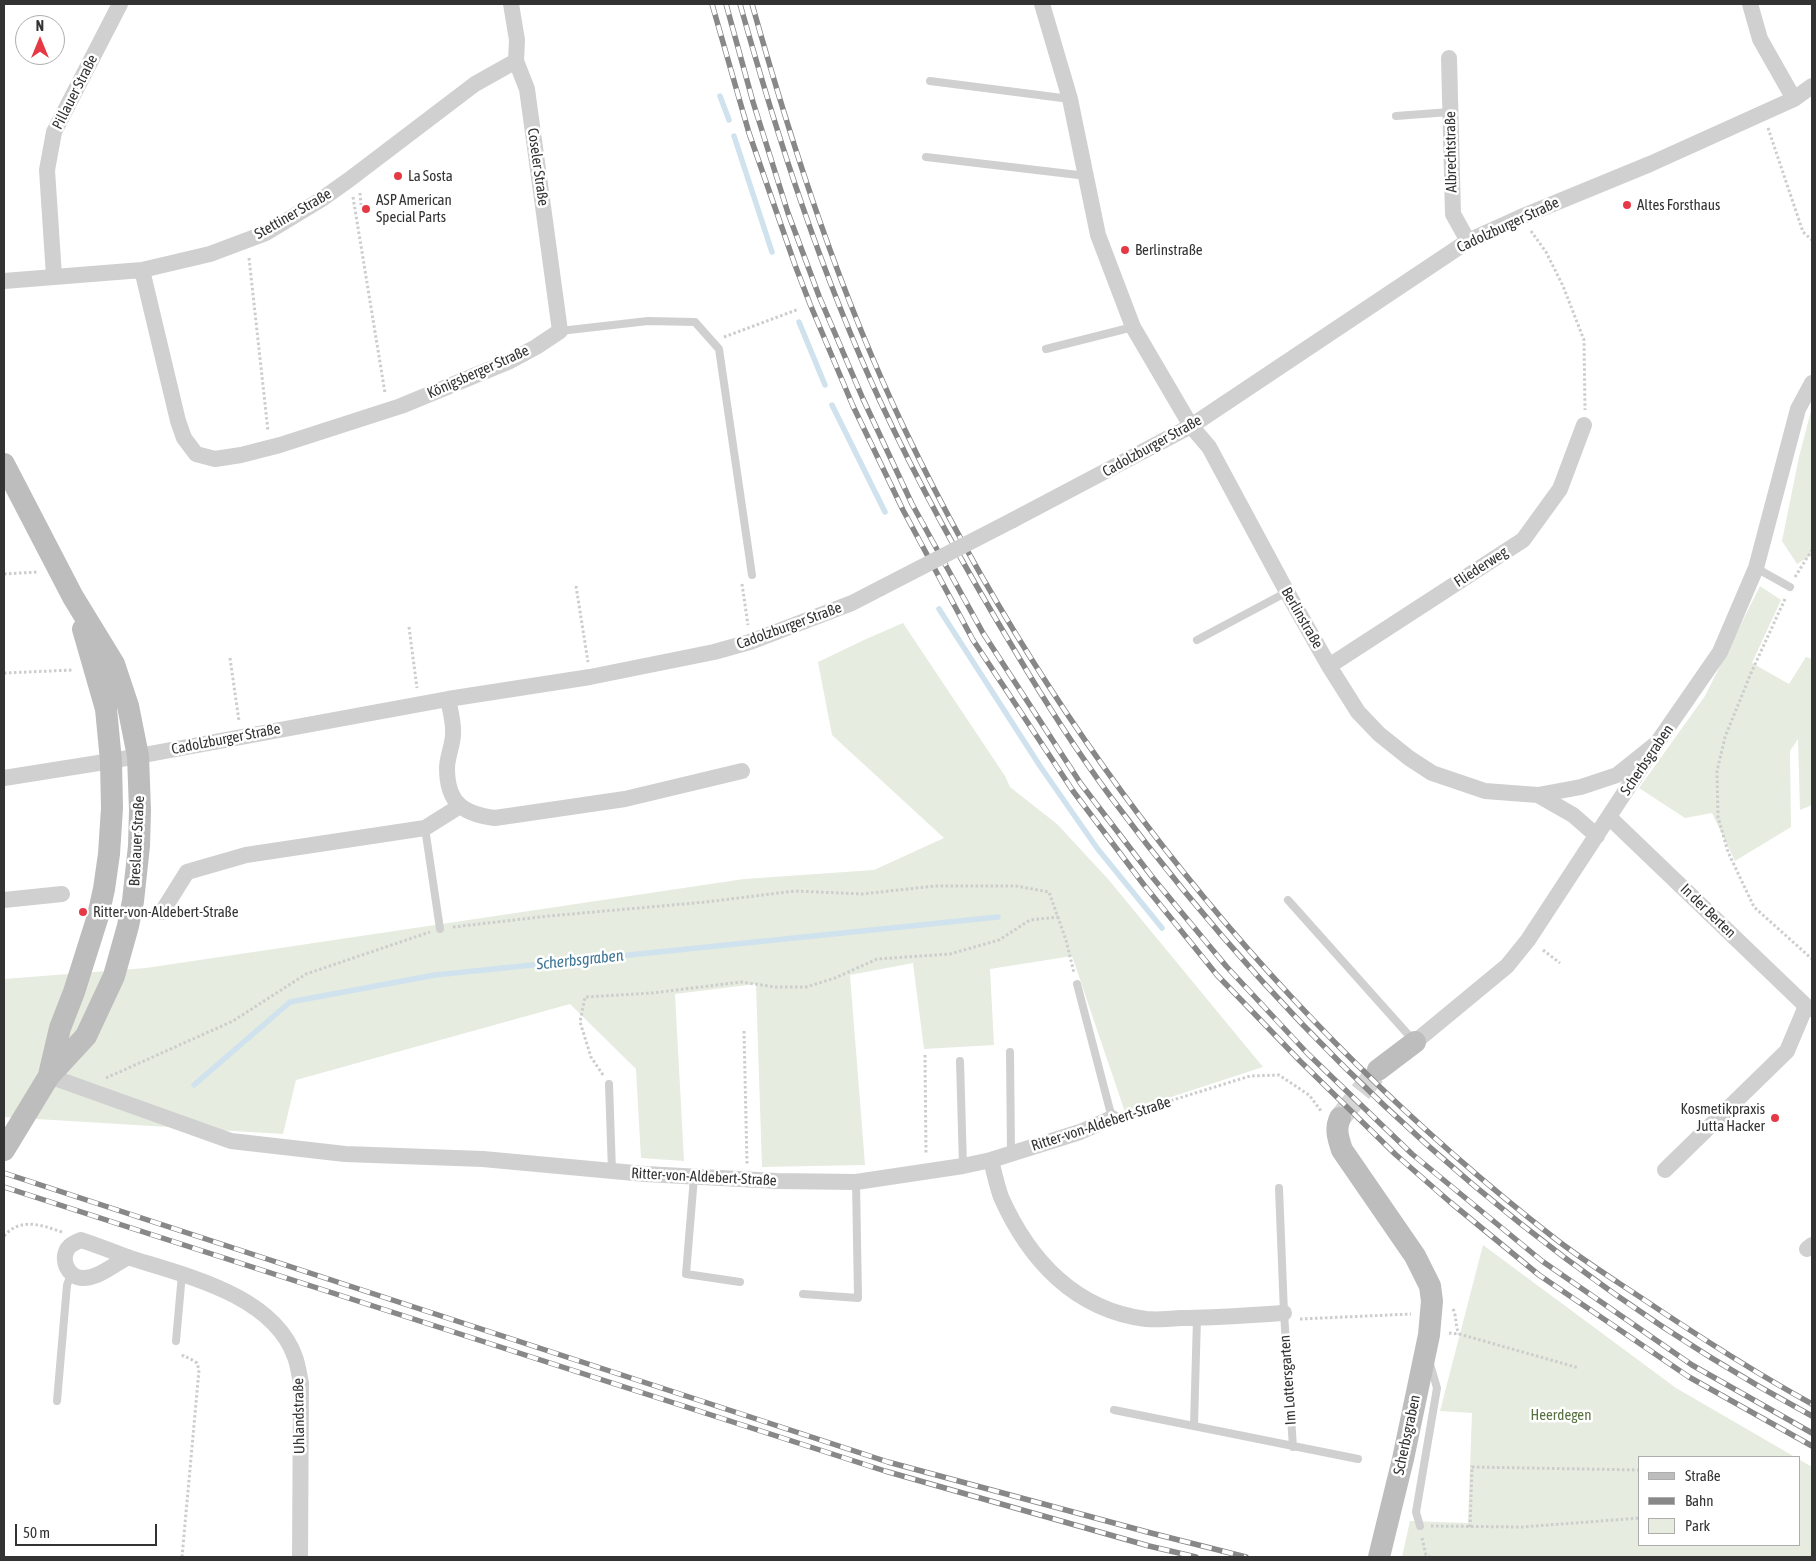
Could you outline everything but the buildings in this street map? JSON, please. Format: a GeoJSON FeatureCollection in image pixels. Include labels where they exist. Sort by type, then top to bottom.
{"type":"FeatureCollection","features":[{"type":"Feature","properties":{"kind":"main road","name":"Breslauer Straße"},"geometry":{"type":"LineString","coordinates":[[4,464],[73,597],[114,664],[128,706],[138,756],[140,846],[133,901],[114,976],[86,1036],[48,1076],[4,1150]]}},
{"type":"Feature","properties":{"kind":"main road","name":"Breslauer Straße"},"geometry":{"type":"LineString","coordinates":[[48,1076],[60,1028],[74,992],[98,916],[109,854],[112,808],[111,761],[106,710],[73,597]]}},
{"type":"Feature","properties":{"kind":"main road","name":"Scherbsgraben"},"geometry":{"type":"LineString","coordinates":[[1378,1070],[1415,1042]]}},
{"type":"Feature","properties":{"kind":"main road","name":"Scherbsgraben"},"geometry":{"type":"LineString","coordinates":[[1339,1121],[1338,1138],[1342,1150],[1415,1256],[1430,1286],[1432,1301],[1427,1343],[1403,1459],[1379,1556]]}},
{"type":"Feature","properties":{"kind":"street","name":"Pillauer Straße"},"geometry":{"type":"LineString","coordinates":[[54,276],[47,170],[54,132],[120,4]]}},
{"type":"Feature","properties":{"kind":"street","name":"Coseler Straße"},"geometry":{"type":"LineString","coordinates":[[511,4],[517,40],[516,60],[528,89],[560,331]]}},
{"type":"Feature","properties":{"kind":"street","name":"Berlinstraße"},"geometry":{"type":"LineString","coordinates":[[1042,4],[1070,99],[1098,235],[1133,328],[1190,426],[1208,447],[1287,592],[1329,666],[1358,712],[1379,734],[1409,758],[1432,773],[1485,791],[1538,795],[1581,787],[1617,775],[1657,743]]}},
{"type":"Feature","properties":{"kind":"street"},"geometry":{"type":"LineString","coordinates":[[1750,4],[1760,39],[1794,99]]}},
{"type":"Feature","properties":{"kind":"street","name":"Albrechtstraße"},"geometry":{"type":"LineString","coordinates":[[1449,58],[1453,214],[1468,241]]}},
{"type":"Feature","properties":{"kind":"street","name":"Stettiner Straße"},"geometry":{"type":"LineString","coordinates":[[4,281],[142,270],[210,254],[266,233],[322,199],[475,84],[516,60]]}},
{"type":"Feature","properties":{"kind":"street","name":"Cadolzburger Straße"},"geometry":{"type":"LineString","coordinates":[[4,778],[111,761],[448,699],[590,677],[714,652],[750,642],[852,603],[1014,520],[1190,426],[1468,241],[1650,164],[1794,99],[1812,86]]}},
{"type":"Feature","properties":{"kind":"street","name":"Königsberger Straße"},"geometry":{"type":"LineString","coordinates":[[142,270],[178,421],[184,438],[196,454],[215,459],[241,455],[270,447],[388,410],[510,361],[560,331]]}},
{"type":"Feature","properties":{"kind":"street","name":"Scherbsgraben"},"geometry":{"type":"LineString","coordinates":[[1415,1042],[1506,966],[1528,940],[1657,743],[1720,652],[1756,568],[1798,409],[1812,384]]}},
{"type":"Feature","properties":{"kind":"street","name":"Fliederweg"},"geometry":{"type":"LineString","coordinates":[[1329,666],[1523,540],[1560,489],[1584,425]]}},
{"type":"Feature","properties":{"kind":"street"},"geometry":{"type":"LineString","coordinates":[[448,699],[453,733],[446,768],[449,787],[460,806],[469,813],[495,818],[625,799],[742,771]]}},
{"type":"Feature","properties":{"kind":"street","name":"Berlinstraße"},"geometry":{"type":"LineString","coordinates":[[1538,795],[1573,815],[1597,836]]}},
{"type":"Feature","properties":{"kind":"street"},"geometry":{"type":"LineString","coordinates":[[162,912],[187,872],[246,855],[425,828],[460,806]]}},
{"type":"Feature","properties":{"kind":"street","name":"In der Berten"},"geometry":{"type":"LineString","coordinates":[[1610,816],[1809,1008],[1787,1051],[1665,1170]]}},
{"type":"Feature","properties":{"kind":"street"},"geometry":{"type":"LineString","coordinates":[[4,900],[62,894]]}},
{"type":"Feature","properties":{"kind":"street","name":"Ritter-von-Aldebert-Straße"},"geometry":{"type":"LineString","coordinates":[[48,1076],[231,1141],[345,1154],[483,1159],[612,1171],[748,1180],[856,1182],[962,1166],[991,1160],[1080,1132],[1112,1118]]}},
{"type":"Feature","properties":{"kind":"street","name":"Im Lottersgarten"},"geometry":{"type":"LineString","coordinates":[[991,1160],[1001,1195],[1014,1223],[1044,1267],[1062,1283],[1090,1301],[1116,1312],[1147,1319],[1284,1313]]}},
{"type":"Feature","properties":{"kind":"street"},"geometry":{"type":"LineString","coordinates":[[81,1240],[68,1247],[66,1254],[67,1268],[71,1274],[83,1278],[92,1277],[128,1257]]}},
{"type":"Feature","properties":{"kind":"street","name":"Uhlandstraße"},"geometry":{"type":"LineString","coordinates":[[81,1240],[128,1257],[182,1273],[240,1298],[264,1314],[283,1335],[295,1356],[301,1383],[300,1557]]}},
{"type":"Feature","properties":{"kind":"lane"},"geometry":{"type":"LineString","coordinates":[[930,81],[1070,99]]}},
{"type":"Feature","properties":{"kind":"lane"},"geometry":{"type":"LineString","coordinates":[[1396,116],[1450,112]]}},
{"type":"Feature","properties":{"kind":"lane"},"geometry":{"type":"LineString","coordinates":[[926,157],[1087,176]]}},
{"type":"Feature","properties":{"kind":"lane","name":"Königsberger Straße"},"geometry":{"type":"LineString","coordinates":[[560,331],[648,322],[695,322],[720,349],[752,575]]}},
{"type":"Feature","properties":{"kind":"lane"},"geometry":{"type":"LineString","coordinates":[[1046,349],[1133,328]]}},
{"type":"Feature","properties":{"kind":"lane"},"geometry":{"type":"LineString","coordinates":[[1756,568],[1790,587]]}},
{"type":"Feature","properties":{"kind":"lane"},"geometry":{"type":"LineString","coordinates":[[1197,640],[1287,592]]}},
{"type":"Feature","properties":{"kind":"lane"},"geometry":{"type":"LineString","coordinates":[[425,828],[440,929]]}},
{"type":"Feature","properties":{"kind":"lane"},"geometry":{"type":"LineString","coordinates":[[1288,900],[1415,1042]]}},
{"type":"Feature","properties":{"kind":"lane"},"geometry":{"type":"LineString","coordinates":[[1077,984],[1112,1118]]}},
{"type":"Feature","properties":{"kind":"lane"},"geometry":{"type":"LineString","coordinates":[[1010,1052],[1011,1153]]}},
{"type":"Feature","properties":{"kind":"lane"},"geometry":{"type":"LineString","coordinates":[[960,1061],[962,1166]]}},
{"type":"Feature","properties":{"kind":"lane"},"geometry":{"type":"LineString","coordinates":[[610,1084],[612,1171]]}},
{"type":"Feature","properties":{"kind":"lane"},"geometry":{"type":"LineString","coordinates":[[694,1177],[686,1274],[740,1282]]}},
{"type":"Feature","properties":{"kind":"lane"},"geometry":{"type":"LineString","coordinates":[[803,1294],[858,1298],[856,1182]]}},
{"type":"Feature","properties":{"kind":"lane","name":"Im Lottersgarten"},"geometry":{"type":"LineString","coordinates":[[1279,1188],[1284,1313],[1293,1447]]}},
{"type":"Feature","properties":{"kind":"lane"},"geometry":{"type":"LineString","coordinates":[[176,1342],[182,1273]]}},
{"type":"Feature","properties":{"kind":"lane"},"geometry":{"type":"LineString","coordinates":[[57,1401],[67,1285],[71,1274]]}},
{"type":"Feature","properties":{"kind":"lane"},"geometry":{"type":"LineString","coordinates":[[1194,1426],[1197,1318]]}},
{"type":"Feature","properties":{"kind":"lane"},"geometry":{"type":"LineString","coordinates":[[1420,1526],[1416,1512],[1436,1388],[1427,1343]]}},
{"type":"Feature","properties":{"kind":"lane","name":"Im Lottersgarten"},"geometry":{"type":"LineString","coordinates":[[1114,1410],[1358,1459]]}},
{"type":"Feature","properties":{"kind":"path"},"geometry":{"type":"LineString","coordinates":[[1763,113],[1803,232],[1812,240]]}},
{"type":"Feature","properties":{"kind":"path"},"geometry":{"type":"LineString","coordinates":[[350,179],[388,410]]}},
{"type":"Feature","properties":{"kind":"path"},"geometry":{"type":"LineString","coordinates":[[1521,217],[1546,252],[1564,286],[1584,340],[1586,385],[1584,425]]}},
{"type":"Feature","properties":{"kind":"path"},"geometry":{"type":"LineString","coordinates":[[247,240],[270,447]]}},
{"type":"Feature","properties":{"kind":"path"},"geometry":{"type":"LineString","coordinates":[[712,342],[799,309]]}},
{"type":"Feature","properties":{"kind":"path"},"geometry":{"type":"LineString","coordinates":[[1812,550],[1797,572],[1751,673],[1725,737],[1717,771],[1718,816],[1728,852],[1754,907],[1812,959]]}},
{"type":"Feature","properties":{"kind":"path"},"geometry":{"type":"LineString","coordinates":[[4,574],[60,571]]}},
{"type":"Feature","properties":{"kind":"path"},"geometry":{"type":"LineString","coordinates":[[750,642],[741,577],[752,575]]}},
{"type":"Feature","properties":{"kind":"path"},"geometry":{"type":"LineString","coordinates":[[576,586],[590,677]]}},
{"type":"Feature","properties":{"kind":"path"},"geometry":{"type":"LineString","coordinates":[[409,626],[419,704]]}},
{"type":"Feature","properties":{"kind":"path"},"geometry":{"type":"LineString","coordinates":[[230,658],[241,736]]}},
{"type":"Feature","properties":{"kind":"path"},"geometry":{"type":"LineString","coordinates":[[4,673],[95,669]]}},
{"type":"Feature","properties":{"kind":"path"},"geometry":{"type":"LineString","coordinates":[[83,1088],[233,1022],[306,974],[440,929],[549,916],[706,902],[795,891],[862,894],[935,886],[1016,886],[1049,892],[1066,940],[1077,984]]}},
{"type":"Feature","properties":{"kind":"path"},"geometry":{"type":"LineString","coordinates":[[610,1084],[591,1057],[580,1022],[585,997],[652,993],[741,982],[774,987],[806,988],[835,978],[878,959],[950,954],[999,940],[1030,920],[1058,917]]}},
{"type":"Feature","properties":{"kind":"path"},"geometry":{"type":"LineString","coordinates":[[1528,940],[1560,963]]}},
{"type":"Feature","properties":{"kind":"path"},"geometry":{"type":"LineString","coordinates":[[744,1031],[748,1180]]}},
{"type":"Feature","properties":{"kind":"path"},"geometry":{"type":"LineString","coordinates":[[925,1055],[926,1172]]}},
{"type":"Feature","properties":{"kind":"path","name":"Ritter-von-Aldebert-Straße"},"geometry":{"type":"LineString","coordinates":[[1112,1118],[1250,1076],[1278,1075],[1309,1095],[1330,1121],[1339,1121]]}},
{"type":"Feature","properties":{"kind":"path"},"geometry":{"type":"LineString","coordinates":[[4,1236],[8,1231],[19,1225],[29,1223],[40,1224],[81,1240]]}},
{"type":"Feature","properties":{"kind":"path"},"geometry":{"type":"LineString","coordinates":[[1284,1313],[1292,1319],[1432,1312]]}},
{"type":"Feature","properties":{"kind":"path"},"geometry":{"type":"LineString","coordinates":[[1427,1343],[1452,1333],[1459,1334],[1579,1368]]}},
{"type":"Feature","properties":{"kind":"path"},"geometry":{"type":"LineString","coordinates":[[176,1342],[183,1345],[183,1356],[197,1363],[199,1370],[182,1557]]}},
{"type":"Feature","properties":{"kind":"path"},"geometry":{"type":"LineString","coordinates":[[1470,1527],[1472,1467],[1638,1470]]}},
{"type":"Feature","properties":{"kind":"path"},"geometry":{"type":"LineString","coordinates":[[1430,1557],[1426,1555],[1420,1526],[1522,1527],[1638,1518]]}},
{"type":"Feature","properties":{"kind":"green space"},"geometry":{"type":"Polygon","coordinates":[[[1812,407],[1812,555],[1797,564],[1782,541],[1799,457],[1812,407]]]}},
{"type":"Feature","properties":{"kind":"green space"},"geometry":{"type":"Polygon","coordinates":[[[1760,586],[1781,600],[1752,663],[1789,684],[1806,657],[1812,659],[1812,805],[1800,810],[1798,739],[1790,751],[1791,827],[1735,861],[1712,813],[1685,818],[1639,788],[1705,696],[1760,586]]]}},
{"type":"Feature","properties":{"kind":"green space"},"geometry":{"type":"Polygon","coordinates":[[[903,623],[1005,776],[1010,787],[1057,824],[1108,879],[1263,1067],[1125,1112],[1072,956],[990,969],[994,1045],[924,1049],[913,963],[850,975],[865,1165],[762,1167],[756,984],[675,994],[684,1161],[641,1158],[636,1069],[570,1004],[296,1080],[283,1134],[4,1117],[4,979],[146,968],[744,879],[874,870],[944,838],[832,735],[818,662],[903,623]]]}},
{"type":"Feature","properties":{"kind":"green space","name":"Heerdegen"},"geometry":{"type":"Polygon","coordinates":[[[1483,1245],[1676,1388],[1793,1456],[1638,1456],[1638,1546],[1801,1546],[1801,1461],[1812,1467],[1812,1557],[1402,1557],[1410,1521],[1468,1523],[1472,1413],[1440,1411],[1483,1245]]]}},
{"type":"Feature","properties":{"kind":"waterway"},"geometry":{"type":"LineString","coordinates":[[720,96],[729,120]]}},
{"type":"Feature","properties":{"kind":"waterway"},"geometry":{"type":"LineString","coordinates":[[734,136],[772,252]]}},
{"type":"Feature","properties":{"kind":"waterway"},"geometry":{"type":"LineString","coordinates":[[799,322],[825,385]]}},
{"type":"Feature","properties":{"kind":"waterway"},"geometry":{"type":"LineString","coordinates":[[832,405],[885,512]]}},
{"type":"Feature","properties":{"kind":"waterway"},"geometry":{"type":"LineString","coordinates":[[939,609],[1040,766],[1097,848],[1162,928]]}},
{"type":"Feature","properties":{"kind":"waterway","name":"Scherbsgraben"},"geometry":{"type":"LineString","coordinates":[[194,1085],[290,1002],[435,975],[998,917]]}},
{"type":"Feature","properties":{"kind":"tunnel"},"geometry":{"type":"LineString","coordinates":[[1340,1118],[1378,1070]]}},
{"type":"Feature","properties":{"kind":"railway"},"geometry":{"type":"LineString","coordinates":[[712,4],[749,133],[795,265],[853,406],[903,510],[973,640],[1073,791],[1144,885],[1217,975],[1300,1061],[1395,1154],[1450,1202],[1539,1275],[1689,1377],[1812,1446]]}},
{"type":"Feature","properties":{"kind":"railway"},"geometry":{"type":"LineString","coordinates":[[726,4],[753,102],[788,213],[819,296],[863,399],[912,504],[983,633],[1081,784],[1153,878],[1226,966],[1308,1054],[1412,1154],[1542,1261],[1692,1365],[1812,1433]]}},
{"type":"Feature","properties":{"kind":"railway"},"geometry":{"type":"LineString","coordinates":[[740,4],[785,155],[802,205],[839,304],[880,401],[927,497],[979,590],[1049,706],[1110,796],[1183,889],[1260,979],[1341,1064],[1427,1145],[1517,1221],[1611,1291],[1709,1357],[1812,1416]]}},
{"type":"Feature","properties":{"kind":"railway"},"geometry":{"type":"LineString","coordinates":[[752,4],[784,113],[819,220],[859,326],[905,430],[965,546],[1031,659],[1104,767],[1182,871],[1267,970],[1357,1064],[1452,1154],[1553,1237],[1586,1261],[1684,1327],[1812,1404]]}},
{"type":"Feature","properties":{"kind":"railway"},"geometry":{"type":"LineString","coordinates":[[4,1173],[888,1462],[1246,1557]]}},
{"type":"Feature","properties":{"kind":"railway"},"geometry":{"type":"LineString","coordinates":[[4,1187],[885,1471],[1149,1546],[1196,1557]]}},
{"type":"Feature","properties":{"kind":"place","name":"La Sosta"},"geometry":{"type":"Point","coordinates":[398,176]}},
{"type":"Feature","properties":{"kind":"place","name":"Altes Forsthaus"},"geometry":{"type":"Point","coordinates":[1627,205]}},
{"type":"Feature","properties":{"kind":"place","name":"ASP American Special Parts"},"geometry":{"type":"Point","coordinates":[366,209]}},
{"type":"Feature","properties":{"kind":"place","name":"Berlinstraße"},"geometry":{"type":"Point","coordinates":[1125,250]}},
{"type":"Feature","properties":{"kind":"place","name":"Ritter-von-Aldebert-Straße"},"geometry":{"type":"Point","coordinates":[83,912]}},
{"type":"Feature","properties":{"kind":"place","name":"Kosmetikpraxis Jutta Hacker"},"geometry":{"type":"Point","coordinates":[1775,1118]}}]}
